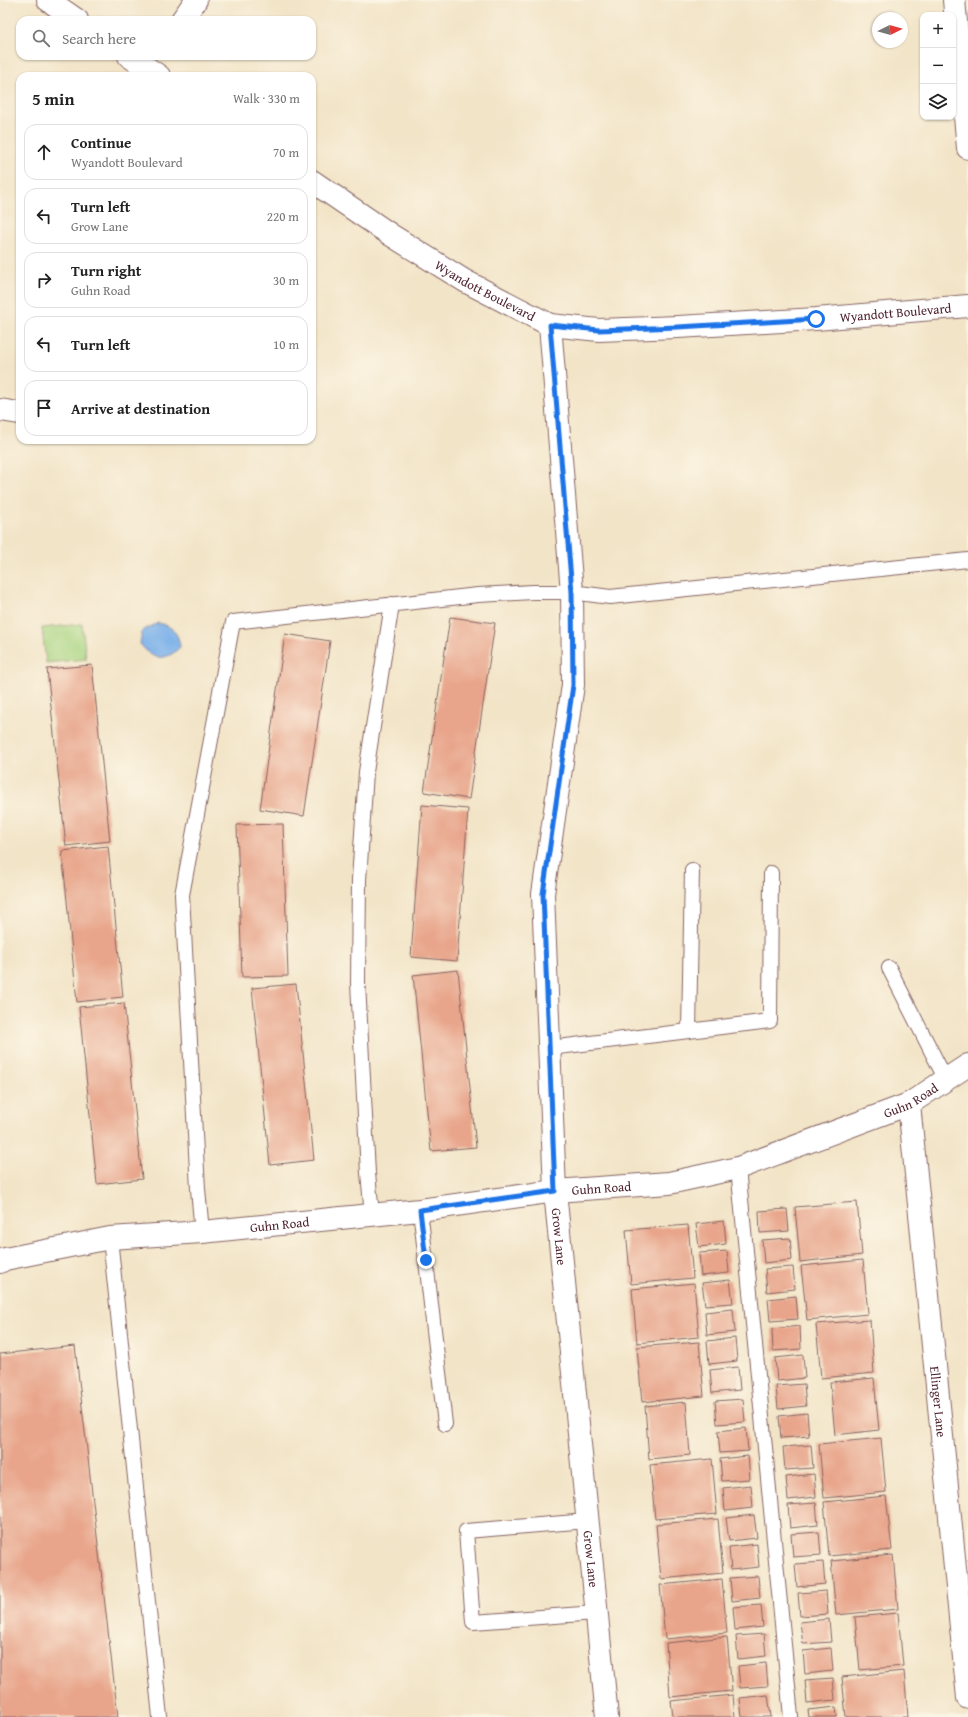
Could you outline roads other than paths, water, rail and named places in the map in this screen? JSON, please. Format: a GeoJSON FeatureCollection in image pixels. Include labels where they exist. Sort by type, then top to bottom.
{"type":"FeatureCollection","features":[{"type":"Feature","properties":{"kind":"street"},"geometry":{"type":"LineString","coordinates":[[48,0],[71,16]]}},
{"type":"Feature","properties":{"kind":"street"},"geometry":{"type":"LineString","coordinates":[[185,16],[196,0]]}},
{"type":"Feature","properties":{"kind":"street"},"geometry":{"type":"LineString","coordinates":[[954,0],[968,148]]}},
{"type":"Feature","properties":{"kind":"street"},"geometry":{"type":"LineString","coordinates":[[139,60],[155,67]]}},
{"type":"Feature","properties":{"kind":"street","name":"Wyandott Boulevard"},"geometry":{"type":"LineString","coordinates":[[316,184],[391,235],[466,281],[550,325],[599,330],[678,327],[816,319],[968,306]]}},
{"type":"Feature","properties":{"kind":"street","name":"Grow Lane"},"geometry":{"type":"LineString","coordinates":[[550,325],[572,592],[573,685],[543,894],[555,1191],[607,1717]]}},
{"type":"Feature","properties":{"kind":"street","name":"Guhn Road"},"geometry":{"type":"LineString","coordinates":[[0,1262],[5,1259],[110,1238],[202,1232],[420,1210],[555,1191],[669,1183],[738,1168],[908,1104],[968,1065]]}},
{"type":"Feature","properties":{"kind":"street","name":"Ellinger Lane"},"geometry":{"type":"LineString","coordinates":[[908,1104],[968,1698]]}},
{"type":"Feature","properties":{"kind":"lane"},"geometry":{"type":"LineString","coordinates":[[202,1232],[197,1181],[182,895],[233,622],[392,604],[518,593],[572,592],[610,597],[968,560]]}},
{"type":"Feature","properties":{"kind":"lane"},"geometry":{"type":"LineString","coordinates":[[372,1215],[368,1173],[358,983],[359,880],[366,772],[392,604]]}},
{"type":"Feature","properties":{"kind":"lane"},"geometry":{"type":"LineString","coordinates":[[689,1031],[692,870]]}},
{"type":"Feature","properties":{"kind":"lane"},"geometry":{"type":"LineString","coordinates":[[550,1048],[770,1021],[772,873]]}},
{"type":"Feature","properties":{"kind":"lane"},"geometry":{"type":"LineString","coordinates":[[890,968],[946,1080]]}},
{"type":"Feature","properties":{"kind":"lane"},"geometry":{"type":"LineString","coordinates":[[738,1168],[792,1717]]}},
{"type":"Feature","properties":{"kind":"lane"},"geometry":{"type":"LineString","coordinates":[[420,1210],[445,1424]]}},
{"type":"Feature","properties":{"kind":"lane"},"geometry":{"type":"LineString","coordinates":[[110,1238],[160,1717]]}},
{"type":"Feature","properties":{"kind":"lane"},"geometry":{"type":"LineString","coordinates":[[587,1521],[466,1531],[473,1622],[596,1613]]}},
{"type":"Feature","properties":{"kind":"water"},"geometry":{"type":"Polygon","coordinates":[[[158,623],[171,628],[176,634],[179,642],[180,647],[165,657],[153,656],[140,644],[142,631],[158,623]]]}}]}
